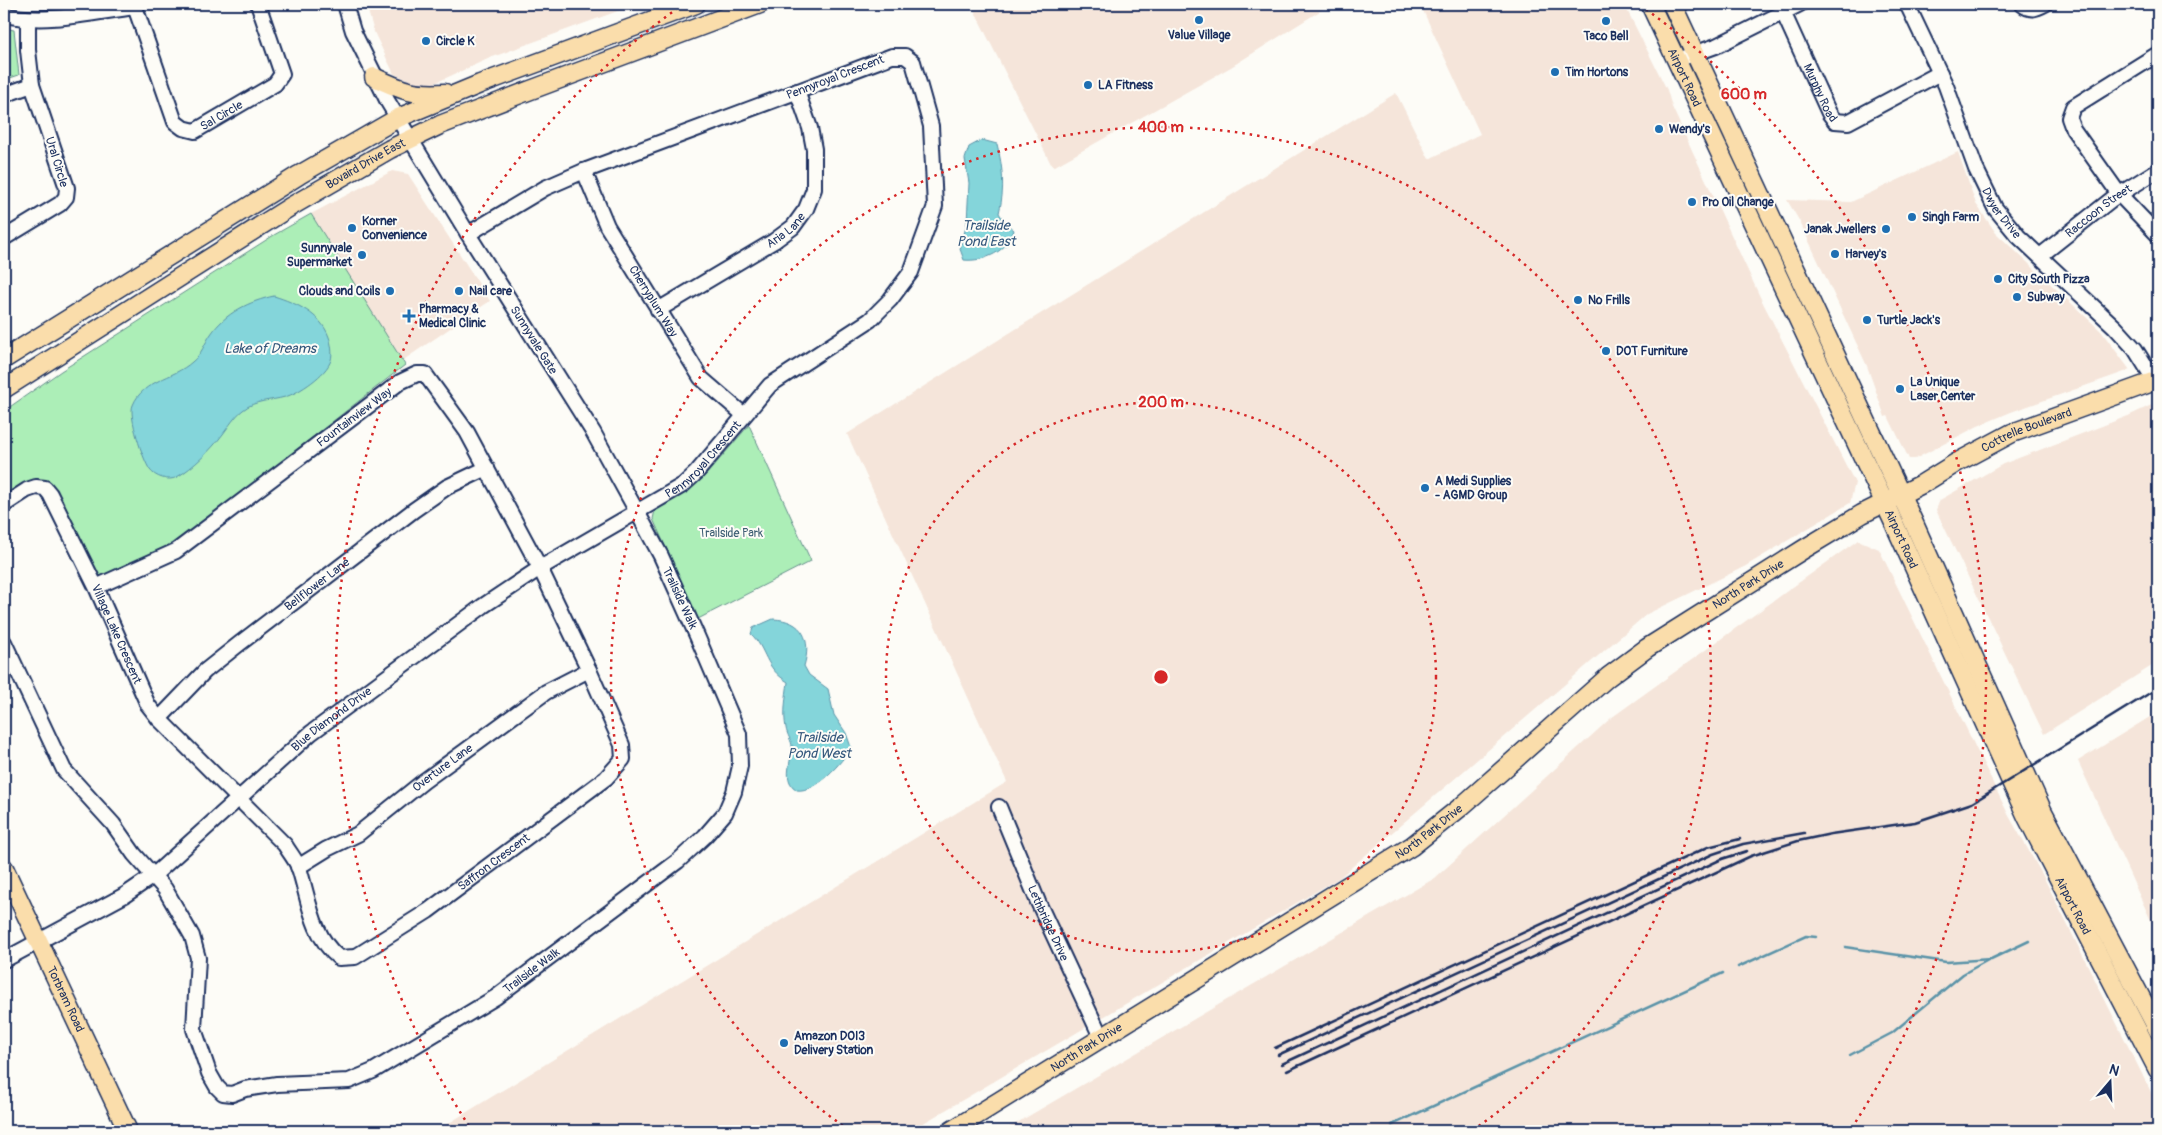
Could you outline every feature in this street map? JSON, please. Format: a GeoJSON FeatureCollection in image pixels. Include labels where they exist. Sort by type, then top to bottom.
{"type":"FeatureCollection","features":[{"type":"Feature","properties":{"kind":"main road","name":"Bovaird Drive East"},"geometry":{"type":"LineString","coordinates":[[4,359],[299,175],[398,118],[461,92],[696,4]]}},
{"type":"Feature","properties":{"kind":"main road","name":"Bovaird Drive East"},"geometry":{"type":"LineString","coordinates":[[4,389],[290,207],[410,139],[528,90],[760,4]]}},
{"type":"Feature","properties":{"kind":"main road","name":"Airport Road"},"geometry":{"type":"LineString","coordinates":[[1650,4],[1884,503],[2027,817],[2158,1070]]}},
{"type":"Feature","properties":{"kind":"main road","name":"Airport Road"},"geometry":{"type":"LineString","coordinates":[[1672,4],[1901,495],[2044,812],[2158,1030]]}},
{"type":"Feature","properties":{"kind":"main road"},"geometry":{"type":"LineString","coordinates":[[374,77],[404,91],[420,95],[461,92]]}},
{"type":"Feature","properties":{"kind":"main road","name":"Cottrelle Boulevard"},"geometry":{"type":"LineString","coordinates":[[1884,503],[2012,433],[2156,381]]}},
{"type":"Feature","properties":{"kind":"main road","name":"North Park Drive"},"geometry":{"type":"LineString","coordinates":[[952,1131],[1412,846],[1462,806],[1608,677],[1647,648],[1804,549],[1884,503]]}},
{"type":"Feature","properties":{"kind":"main road","name":"Torbram Road"},"geometry":{"type":"LineString","coordinates":[[4,868],[128,1131]]}},
{"type":"Feature","properties":{"kind":"street","name":"Sal Circle"},"geometry":{"type":"LineString","coordinates":[[134,5],[174,122],[183,128],[195,131],[275,84],[282,74],[258,4]]}},
{"type":"Feature","properties":{"kind":"street","name":"Sunnyvale Gate"},"geometry":{"type":"LineString","coordinates":[[345,4],[353,31],[374,77],[468,234],[593,432],[637,512]]}},
{"type":"Feature","properties":{"kind":"street"},"geometry":{"type":"LineString","coordinates":[[1677,60],[1716,46],[1800,4]]}},
{"type":"Feature","properties":{"kind":"street","name":"Dwyer Drive"},"geometry":{"type":"LineString","coordinates":[[1907,4],[1940,74],[1988,196],[2007,222],[2040,256],[2122,334],[2135,349],[2156,381]]}},
{"type":"Feature","properties":{"kind":"street"},"geometry":{"type":"LineString","coordinates":[[2022,4],[2030,9],[2045,4]]}},
{"type":"Feature","properties":{"kind":"street"},"geometry":{"type":"LineString","coordinates":[[4,15],[28,20],[49,19],[134,5]]}},
{"type":"Feature","properties":{"kind":"street","name":"Murphy Road"},"geometry":{"type":"LineString","coordinates":[[1783,12],[1829,114],[1836,121],[1848,122],[1940,74]]}},
{"type":"Feature","properties":{"kind":"street","name":"Ural Circle"},"geometry":{"type":"LineString","coordinates":[[4,238],[60,204],[66,197],[67,188],[32,85],[28,50],[28,20]]}},
{"type":"Feature","properties":{"kind":"street"},"geometry":{"type":"LineString","coordinates":[[2158,54],[2073,107],[2070,115],[2073,129],[2119,194],[2158,235]]}},
{"type":"Feature","properties":{"kind":"street","name":"Pennyroyal Crescent"},"geometry":{"type":"LineString","coordinates":[[468,234],[545,188],[584,171],[892,56],[905,56],[913,62],[931,126],[935,206],[911,272],[890,300],[870,320],[770,385],[696,473],[683,485],[637,512]]}},
{"type":"Feature","properties":{"kind":"street"},"geometry":{"type":"LineString","coordinates":[[4,95],[32,85]]}},
{"type":"Feature","properties":{"kind":"street","name":"Aria Lane"},"geometry":{"type":"LineString","coordinates":[[658,310],[774,241],[793,228],[806,209],[814,189],[814,149],[810,128],[797,91]]}},
{"type":"Feature","properties":{"kind":"street","name":"Raccoon Street"},"geometry":{"type":"LineString","coordinates":[[2040,256],[2119,194],[2158,170]]}},
{"type":"Feature","properties":{"kind":"street","name":"Cherryplum Way"},"geometry":{"type":"LineString","coordinates":[[584,171],[606,226],[701,378],[744,415]]}},
{"type":"Feature","properties":{"kind":"street","name":"Fountainview Way"},"geometry":{"type":"LineString","coordinates":[[96,587],[176,551],[400,382],[417,374],[425,374],[436,386],[467,432],[540,568]]}},
{"type":"Feature","properties":{"kind":"street","name":"Bellflower Lane"},"geometry":{"type":"LineString","coordinates":[[159,719],[205,671],[414,510],[447,487],[487,468]]}},
{"type":"Feature","properties":{"kind":"street","name":"Village Lake Crescent"},"geometry":{"type":"LineString","coordinates":[[4,505],[27,490],[36,487],[44,488],[50,494],[96,587],[148,706],[239,799]]}},
{"type":"Feature","properties":{"kind":"street","name":"Blue Diamond Drive"},"geometry":{"type":"LineString","coordinates":[[4,960],[125,895],[153,876],[311,733],[483,606],[540,568],[637,512]]}},
{"type":"Feature","properties":{"kind":"street","name":"Trailside Walk"},"geometry":{"type":"LineString","coordinates":[[153,876],[165,890],[192,936],[198,958],[194,1030],[209,1073],[216,1087],[223,1093],[232,1094],[246,1089],[277,1084],[349,1081],[373,1071],[496,997],[560,950],[678,860],[705,836],[725,813],[734,792],[740,766],[739,734],[661,556],[637,512]]}},
{"type":"Feature","properties":{"kind":"street","name":"Saffron Crescent"},"geometry":{"type":"LineString","coordinates":[[239,799],[285,845],[298,867],[305,895],[318,929],[328,949],[339,958],[355,957],[428,911],[606,778],[623,759],[622,745],[589,670],[540,568]]}},
{"type":"Feature","properties":{"kind":"street"},"geometry":{"type":"LineString","coordinates":[[4,642],[64,770],[113,824],[153,876]]}},
{"type":"Feature","properties":{"kind":"street","name":"Overture Lane"},"geometry":{"type":"LineString","coordinates":[[298,867],[358,834],[424,781],[546,692],[589,670]]}},
{"type":"Feature","properties":{"kind":"street","name":"Lethbridge Drive"},"geometry":{"type":"LineString","coordinates":[[999,807],[1038,902],[1101,1037]]}},
{"type":"Feature","properties":{"kind":"shaded area"},"geometry":{"type":"Polygon","coordinates":[[[366,4],[637,4],[490,58],[426,87],[394,74],[374,32],[366,4]]]}},
{"type":"Feature","properties":{"kind":"shaded area"},"geometry":{"type":"Polygon","coordinates":[[[971,4],[1331,4],[1231,67],[1052,166],[971,4]]]}},
{"type":"Feature","properties":{"kind":"shaded area"},"geometry":{"type":"Polygon","coordinates":[[[1420,4],[1624,4],[1667,90],[1672,107],[1761,299],[1855,483],[1850,503],[1744,567],[1647,614],[1339,878],[910,1131],[436,1131],[1007,782],[847,434],[1396,93],[1429,159],[1480,134],[1420,4]]]}},
{"type":"Feature","properties":{"kind":"shaded area"},"geometry":{"type":"Polygon","coordinates":[[[1958,152],[1976,204],[1996,233],[2101,331],[2130,370],[2011,412],[1978,426],[1915,459],[1909,459],[1888,416],[1885,417],[1867,366],[1800,222],[1787,200],[1851,202],[1958,152]]]}},
{"type":"Feature","properties":{"kind":"shaded area"},"geometry":{"type":"Polygon","coordinates":[[[392,171],[408,174],[490,301],[402,361],[311,214],[392,171]]]}},
{"type":"Feature","properties":{"kind":"shaded area"},"geometry":{"type":"Polygon","coordinates":[[[2158,402],[2158,662],[2044,734],[1936,510],[1940,500],[2003,464],[2128,416],[2158,402]]]}},
{"type":"Feature","properties":{"kind":"shaded area"},"geometry":{"type":"Polygon","coordinates":[[[1858,540],[1879,549],[2009,816],[2042,874],[2158,1106],[2158,1131],[1003,1131],[1435,878],[1611,718],[1858,540]]]}},
{"type":"Feature","properties":{"kind":"shaded area"},"geometry":{"type":"Polygon","coordinates":[[[2158,712],[2158,936],[2078,761],[2158,712]]]}},
{"type":"Feature","properties":{"kind":"green space"},"geometry":{"type":"Polygon","coordinates":[[[4,28],[14,30],[19,75],[4,80],[4,28]]]}},
{"type":"Feature","properties":{"kind":"green space"},"geometry":{"type":"Polygon","coordinates":[[[311,214],[405,365],[177,543],[104,577],[99,576],[54,489],[4,499],[4,411],[61,371],[274,235],[311,214]]]}},
{"type":"Feature","properties":{"kind":"green space","name":"Trailside Park"},"geometry":{"type":"Polygon","coordinates":[[[749,425],[811,561],[698,619],[653,519],[655,510],[706,475],[749,425]]]}},
{"type":"Feature","properties":{"kind":"water","name":"Trailside Pond East"},"geometry":{"type":"Polygon","coordinates":[[[982,140],[997,144],[1002,178],[999,213],[1005,223],[1014,230],[1007,244],[995,254],[980,259],[964,260],[960,249],[967,223],[969,183],[965,159],[969,147],[982,140]]]}},
{"type":"Feature","properties":{"kind":"water","name":"Lake of Dreams"},"geometry":{"type":"Polygon","coordinates":[[[274,296],[307,310],[320,322],[329,337],[331,345],[332,357],[328,365],[318,377],[298,392],[253,404],[243,410],[208,452],[177,477],[166,479],[155,475],[147,465],[134,427],[132,410],[138,397],[151,385],[192,362],[217,327],[231,314],[256,301],[274,296]]]}},
{"type":"Feature","properties":{"kind":"water","name":"Trailside Pond West"},"geometry":{"type":"Polygon","coordinates":[[[773,619],[792,623],[803,633],[807,648],[804,666],[809,675],[828,689],[834,715],[846,733],[851,747],[828,775],[812,787],[804,790],[797,790],[792,786],[788,776],[792,747],[785,717],[788,682],[774,671],[751,634],[753,628],[773,619]]]}},
{"type":"Feature","properties":{"kind":"waterway"},"geometry":{"type":"LineString","coordinates":[[1738,967],[1806,936],[1816,937]]}},
{"type":"Feature","properties":{"kind":"waterway"},"geometry":{"type":"LineString","coordinates":[[1845,947],[1946,962],[1991,959],[2029,941]]}},
{"type":"Feature","properties":{"kind":"waterway"},"geometry":{"type":"LineString","coordinates":[[1850,1055],[1892,1033],[1963,974],[1988,960]]}},
{"type":"Feature","properties":{"kind":"waterway"},"geometry":{"type":"LineString","coordinates":[[1392,1125],[1723,973]]}},
{"type":"Feature","properties":{"kind":"railway"},"geometry":{"type":"LineString","coordinates":[[1287,1071],[1751,856],[1798,841],[1831,834],[1915,822],[1972,803],[2158,688]]}},
{"type":"Feature","properties":{"kind":"railway"},"geometry":{"type":"LineString","coordinates":[[1278,1055],[1713,854],[1743,844],[1804,833]]}},
{"type":"Feature","properties":{"kind":"railway"},"geometry":{"type":"LineString","coordinates":[[1275,1048],[1708,847],[1740,839]]}},
{"type":"Feature","properties":{"kind":"railway"},"geometry":{"type":"LineString","coordinates":[[1282,1064],[1722,859],[1747,851]]}},
{"type":"Feature","properties":{"kind":"place","name":"Value Village"},"geometry":{"type":"Point","coordinates":[1199,20]}},
{"type":"Feature","properties":{"kind":"place","name":"Taco Bell"},"geometry":{"type":"Point","coordinates":[1606,21]}},
{"type":"Feature","properties":{"kind":"place","name":"Circle K"},"geometry":{"type":"Point","coordinates":[426,41]}},
{"type":"Feature","properties":{"kind":"place","name":"Tim Hortons"},"geometry":{"type":"Point","coordinates":[1555,72]}},
{"type":"Feature","properties":{"kind":"place","name":"LA Fitness"},"geometry":{"type":"Point","coordinates":[1088,85]}},
{"type":"Feature","properties":{"kind":"place","name":"Wendy's"},"geometry":{"type":"Point","coordinates":[1659,129]}},
{"type":"Feature","properties":{"kind":"place","name":"Pro Oil Change"},"geometry":{"type":"Point","coordinates":[1692,202]}},
{"type":"Feature","properties":{"kind":"place","name":"Singh Farm"},"geometry":{"type":"Point","coordinates":[1912,217]}},
{"type":"Feature","properties":{"kind":"place","name":"Korner Convenience"},"geometry":{"type":"Point","coordinates":[352,228]}},
{"type":"Feature","properties":{"kind":"place","name":"Janak Jwellers"},"geometry":{"type":"Point","coordinates":[1886,229]}},
{"type":"Feature","properties":{"kind":"place","name":"Harvey's"},"geometry":{"type":"Point","coordinates":[1835,254]}},
{"type":"Feature","properties":{"kind":"place","name":"Sunnyvale Supermarket"},"geometry":{"type":"Point","coordinates":[362,255]}},
{"type":"Feature","properties":{"kind":"place","name":"City South Pizza"},"geometry":{"type":"Point","coordinates":[1998,279]}},
{"type":"Feature","properties":{"kind":"place","name":"Clouds and Coils"},"geometry":{"type":"Point","coordinates":[390,291]}},
{"type":"Feature","properties":{"kind":"place","name":"Nail care"},"geometry":{"type":"Point","coordinates":[459,291]}},
{"type":"Feature","properties":{"kind":"place","name":"Subway"},"geometry":{"type":"Point","coordinates":[2017,297]}},
{"type":"Feature","properties":{"kind":"place","name":"No Frills"},"geometry":{"type":"Point","coordinates":[1578,300]}},
{"type":"Feature","properties":{"kind":"place","name":"Pharmacy & Medical Clinic"},"geometry":{"type":"Point","coordinates":[409,316]}},
{"type":"Feature","properties":{"kind":"place","name":"Turtle Jack's"},"geometry":{"type":"Point","coordinates":[1867,320]}},
{"type":"Feature","properties":{"kind":"place","name":"DOT Furniture"},"geometry":{"type":"Point","coordinates":[1606,351]}},
{"type":"Feature","properties":{"kind":"place","name":"La Unique Laser Center"},"geometry":{"type":"Point","coordinates":[1900,389]}},
{"type":"Feature","properties":{"kind":"place","name":"A Medi Supplies - AGMD Group"},"geometry":{"type":"Point","coordinates":[1425,488]}},
{"type":"Feature","properties":{"kind":"place","name":"Amazon DOI3 Delivery Station"},"geometry":{"type":"Point","coordinates":[784,1043]}}]}
